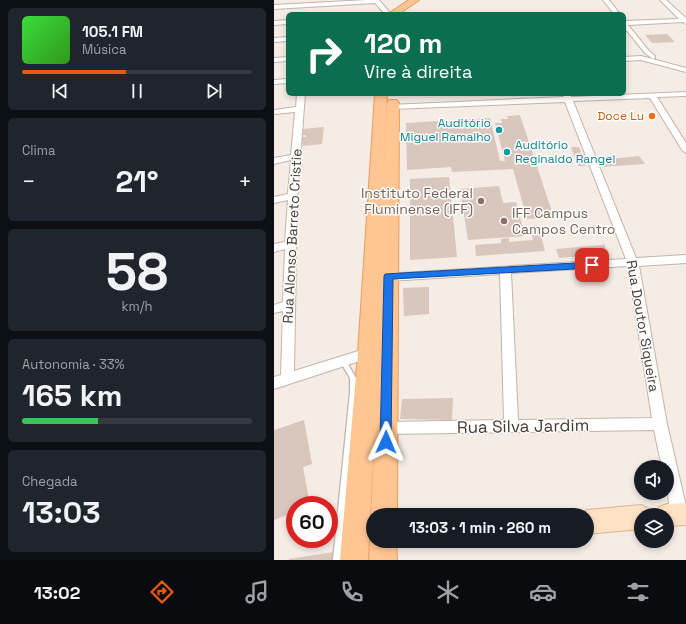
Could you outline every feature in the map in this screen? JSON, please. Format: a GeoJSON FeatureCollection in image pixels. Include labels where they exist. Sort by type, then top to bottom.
{"type":"FeatureCollection","features":[{"type":"Feature","properties":{"kind":"main road"},"geometry":{"type":"LineString","coordinates":[[396,12],[416,0]]}},
{"type":"Feature","properties":{"kind":"main road"},"geometry":{"type":"LineString","coordinates":[[409,12],[426,0]]}},
{"type":"Feature","properties":{"kind":"main road"},"geometry":{"type":"LineString","coordinates":[[354,560],[368,353],[382,275],[379,270],[379,236],[375,223],[390,98]]}},
{"type":"Feature","properties":{"kind":"main road"},"geometry":{"type":"LineString","coordinates":[[384,508],[386,428],[380,282],[390,98]]}},
{"type":"Feature","properties":{"kind":"main road"},"geometry":{"type":"LineString","coordinates":[[594,521],[634,519]]}},
{"type":"Feature","properties":{"kind":"main road"},"geometry":{"type":"LineString","coordinates":[[383,548],[383,560]]}},
{"type":"Feature","properties":{"kind":"street"},"geometry":{"type":"LineString","coordinates":[[606,0],[615,12]]}},
{"type":"Feature","properties":{"kind":"street"},"geometry":{"type":"LineString","coordinates":[[663,0],[685,21]]}},
{"type":"Feature","properties":{"kind":"street"},"geometry":{"type":"LineString","coordinates":[[274,7],[377,1],[386,12]]}},
{"type":"Feature","properties":{"kind":"street"},"geometry":{"type":"LineString","coordinates":[[626,23],[685,21]]}},
{"type":"Feature","properties":{"kind":"street"},"geometry":{"type":"LineString","coordinates":[[274,23],[286,22]]}},
{"type":"Feature","properties":{"kind":"street"},"geometry":{"type":"LineString","coordinates":[[626,26],[647,56],[686,70]]}},
{"type":"Feature","properties":{"kind":"street"},"geometry":{"type":"LineString","coordinates":[[274,40],[286,39]]}},
{"type":"Feature","properties":{"kind":"street"},"geometry":{"type":"LineString","coordinates":[[626,59],[647,56],[686,65]]}},
{"type":"Feature","properties":{"kind":"street"},"geometry":{"type":"LineString","coordinates":[[274,60],[286,59]]}},
{"type":"Feature","properties":{"kind":"street"},"geometry":{"type":"LineString","coordinates":[[274,82],[286,81]]}},
{"type":"Feature","properties":{"kind":"street"},"geometry":{"type":"LineString","coordinates":[[626,95],[686,94]]}},
{"type":"Feature","properties":{"kind":"street"},"geometry":{"type":"LineString","coordinates":[[652,95],[686,150]]}},
{"type":"Feature","properties":{"kind":"street","name":"Rua Alonso Barreto Cristie"},"geometry":{"type":"LineString","coordinates":[[287,379],[290,244],[295,157],[301,96]]}},
{"type":"Feature","properties":{"kind":"street"},"geometry":{"type":"LineString","coordinates":[[390,98],[567,96]]}},
{"type":"Feature","properties":{"kind":"street","name":"Rua Doutor Siqueira"},"geometry":{"type":"LineString","coordinates":[[567,96],[633,263],[660,424],[678,514]]}},
{"type":"Feature","properties":{"kind":"street"},"geometry":{"type":"LineString","coordinates":[[274,112],[299,109]]}},
{"type":"Feature","properties":{"kind":"street"},"geometry":{"type":"LineString","coordinates":[[274,161],[295,157]]}},
{"type":"Feature","properties":{"kind":"street"},"geometry":{"type":"LineString","coordinates":[[274,200],[293,196]]}},
{"type":"Feature","properties":{"kind":"street"},"geometry":{"type":"LineString","coordinates":[[274,248],[290,244]]}},
{"type":"Feature","properties":{"kind":"street"},"geometry":{"type":"LineString","coordinates":[[380,282],[505,270],[686,259]]}},
{"type":"Feature","properties":{"kind":"street"},"geometry":{"type":"LineString","coordinates":[[505,270],[512,426]]}},
{"type":"Feature","properties":{"kind":"street"},"geometry":{"type":"LineString","coordinates":[[274,309],[288,305]]}},
{"type":"Feature","properties":{"kind":"street"},"geometry":{"type":"LineString","coordinates":[[274,383],[368,353]]}},
{"type":"Feature","properties":{"kind":"street","name":"Rua Silva Jardim"},"geometry":{"type":"LineString","coordinates":[[386,428],[660,424]]}},
{"type":"Feature","properties":{"kind":"lane"},"geometry":{"type":"LineString","coordinates":[[337,560],[353,378],[342,361]]}},
{"type":"Feature","properties":{"kind":"building"},"geometry":{"type":"Polygon","coordinates":[[[667,34],[675,42],[652,43],[645,35],[667,34]]]}},
{"type":"Feature","properties":{"kind":"building"},"geometry":{"type":"Polygon","coordinates":[[[520,115],[554,218],[527,219],[513,169],[452,172],[451,167],[407,170],[406,123],[490,118],[500,161],[505,161],[495,123],[502,123],[501,119],[508,119],[507,116],[520,115]]]}},
{"type":"Feature","properties":{"kind":"building"},"geometry":{"type":"Polygon","coordinates":[[[324,127],[322,144],[303,146],[301,137],[306,137],[305,135],[300,135],[302,129],[324,127]]]}},
{"type":"Feature","properties":{"kind":"building"},"geometry":{"type":"Polygon","coordinates":[[[571,147],[579,147],[586,166],[578,166],[571,147]]]}},
{"type":"Feature","properties":{"kind":"building"},"geometry":{"type":"Polygon","coordinates":[[[639,156],[645,164],[602,167],[600,160],[639,156]]]}},
{"type":"Feature","properties":{"kind":"building"},"geometry":{"type":"Polygon","coordinates":[[[449,177],[457,257],[410,260],[410,179],[449,177]]]}},
{"type":"Feature","properties":{"kind":"building"},"geometry":{"type":"Polygon","coordinates":[[[499,186],[503,203],[516,202],[525,236],[468,240],[460,189],[499,186]]]}},
{"type":"Feature","properties":{"kind":"building"},"geometry":{"type":"Polygon","coordinates":[[[538,225],[545,251],[476,256],[475,245],[501,243],[501,239],[509,238],[509,242],[533,240],[530,226],[538,225]]]}},
{"type":"Feature","properties":{"kind":"building"},"geometry":{"type":"Polygon","coordinates":[[[603,242],[608,254],[559,258],[556,249],[603,245],[603,242]]]}},
{"type":"Feature","properties":{"kind":"building"},"geometry":{"type":"Polygon","coordinates":[[[429,287],[429,314],[404,316],[403,288],[429,287]]]}},
{"type":"Feature","properties":{"kind":"building"},"geometry":{"type":"Polygon","coordinates":[[[453,398],[452,420],[400,419],[402,399],[453,398]]]}},
{"type":"Feature","properties":{"kind":"building"},"geometry":{"type":"Polygon","coordinates":[[[304,420],[312,464],[303,467],[308,496],[286,496],[286,515],[274,520],[274,430],[304,420]]]}},
{"type":"Feature","properties":{"kind":"building"},"geometry":{"type":"Polygon","coordinates":[[[334,552],[333,560],[289,560],[289,559],[334,552]]]}},
{"type":"Feature","properties":{"kind":"place","name":"Doce Lu"},"geometry":{"type":"Point","coordinates":[652,116]}},
{"type":"Feature","properties":{"kind":"place","name":"Auditório Miguel Ramalho"},"geometry":{"type":"Point","coordinates":[499,130]}},
{"type":"Feature","properties":{"kind":"place","name":"Auditório Reginaldo Rangel"},"geometry":{"type":"Point","coordinates":[507,152]}},
{"type":"Feature","properties":{"kind":"place","name":"Instituto Federal Fluminense (IFF)"},"geometry":{"type":"Point","coordinates":[481,201]}},
{"type":"Feature","properties":{"kind":"place","name":"IFF Campus Campos Centro"},"geometry":{"type":"Point","coordinates":[504,221]}},
{"type":"Feature","properties":{"kind":"route"},"geometry":{"type":"LineString","coordinates":[[386,442],[388,276],[592,265]]}}]}
